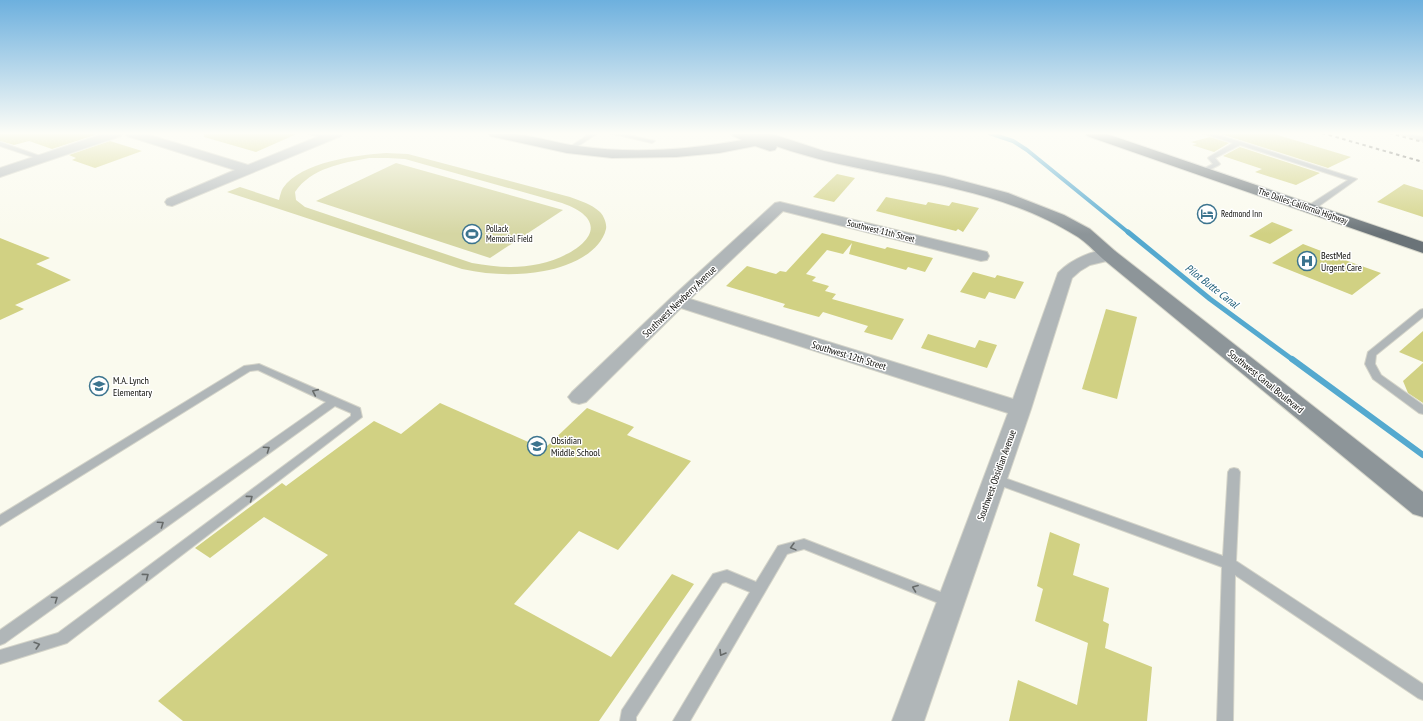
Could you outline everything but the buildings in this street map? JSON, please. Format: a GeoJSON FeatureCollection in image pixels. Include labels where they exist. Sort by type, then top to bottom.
{"type":"FeatureCollection","features":[{"type":"Feature","properties":{"kind":"highway","name":"The Dalles-California Highway"},"geometry":{"type":"LineString","coordinates":[[1190,167],[1423,248]]}},
{"type":"Feature","properties":{"kind":"main road","name":"Southwest Canal Boulevard"},"geometry":{"type":"LineString","coordinates":[[841,167],[967,194],[996,202],[1050,225],[1109,255],[1423,507]]}},
{"type":"Feature","properties":{"kind":"street"},"geometry":{"type":"LineString","coordinates":[[0,172],[16,167]]}},
{"type":"Feature","properties":{"kind":"street"},"geometry":{"type":"LineString","coordinates":[[237,167],[248,170]]}},
{"type":"Feature","properties":{"kind":"street"},"geometry":{"type":"LineString","coordinates":[[172,202],[256,167]]}},
{"type":"Feature","properties":{"kind":"street","name":"Southwest 11th Street"},"geometry":{"type":"LineString","coordinates":[[780,206],[982,256]]}},
{"type":"Feature","properties":{"kind":"street","name":"Southwest Newberry Avenue"},"geometry":{"type":"LineString","coordinates":[[579,397],[678,301],[780,206]]}},
{"type":"Feature","properties":{"kind":"street","name":"Southwest Obsidian Avenue"},"geometry":{"type":"LineString","coordinates":[[908,721],[1020,409],[1064,277],[1072,267],[1084,261],[1109,255]]}},
{"type":"Feature","properties":{"kind":"street","name":"Southwest 12th Street"},"geometry":{"type":"LineString","coordinates":[[678,301],[1020,409]]}},
{"type":"Feature","properties":{"kind":"lane"},"geometry":{"type":"LineString","coordinates":[[1203,171],[1212,167]]}},
{"type":"Feature","properties":{"kind":"lane"},"geometry":{"type":"LineString","coordinates":[[1310,209],[1354,179],[1313,167]]}},
{"type":"Feature","properties":{"kind":"lane"},"geometry":{"type":"LineString","coordinates":[[1423,312],[1372,354],[1370,364],[1377,377],[1423,410]]}},
{"type":"Feature","properties":{"kind":"lane"},"geometry":{"type":"LineString","coordinates":[[0,521],[248,368],[259,367],[356,411],[357,417],[62,638],[0,657]]}},
{"type":"Feature","properties":{"kind":"lane"},"geometry":{"type":"LineString","coordinates":[[0,638],[334,401]]}},
{"type":"Feature","properties":{"kind":"lane"},"geometry":{"type":"LineString","coordinates":[[1225,721],[1228,564],[1234,472]]}},
{"type":"Feature","properties":{"kind":"lane"},"geometry":{"type":"LineString","coordinates":[[995,479],[1228,564],[1423,693]]}},
{"type":"Feature","properties":{"kind":"lane"},"geometry":{"type":"LineString","coordinates":[[681,721],[784,550],[804,544],[951,602]]}},
{"type":"Feature","properties":{"kind":"lane"},"geometry":{"type":"LineString","coordinates":[[628,721],[628,715],[718,578],[727,576],[760,590]]}},
{"type":"Feature","properties":{"kind":"green space"},"geometry":{"type":"Polygon","coordinates":[[[314,167],[333,167],[310,177],[295,192],[296,200],[305,207],[472,263],[514,267],[530,266],[553,260],[579,247],[587,238],[591,229],[589,220],[580,211],[562,203],[432,167],[456,167],[582,201],[600,212],[605,220],[606,229],[603,238],[597,246],[572,263],[533,273],[493,274],[462,269],[227,192],[240,187],[279,200],[283,188],[291,179],[314,167]]]}},
{"type":"Feature","properties":{"kind":"green space","name":"Pollack Memorial Field"},"geometry":{"type":"Polygon","coordinates":[[[388,167],[409,167],[563,210],[490,258],[316,201],[388,167]]]}},
{"type":"Feature","properties":{"kind":"waterway","name":"Pilot Butte Canal"},"geometry":{"type":"LineString","coordinates":[[1047,167],[1129,233]]}},
{"type":"Feature","properties":{"kind":"waterway","name":"Pilot Butte Canal"},"geometry":{"type":"LineString","coordinates":[[1128,232],[1210,299],[1293,360]]}},
{"type":"Feature","properties":{"kind":"waterway","name":"Pilot Butte Canal"},"geometry":{"type":"LineString","coordinates":[[1292,359],[1423,455]]}},
{"type":"Feature","properties":{"kind":"place","name":"Redmond Inn"},"geometry":{"type":"Point","coordinates":[1207,214]}},
{"type":"Feature","properties":{"kind":"place","name":"Pollack Memorial Field"},"geometry":{"type":"Point","coordinates":[472,234]}},
{"type":"Feature","properties":{"kind":"place","name":"BestMed Urgent Care"},"geometry":{"type":"Point","coordinates":[1307,261]}},
{"type":"Feature","properties":{"kind":"place","name":"M.A. Lynch Elementary"},"geometry":{"type":"Point","coordinates":[99,386]}},
{"type":"Feature","properties":{"kind":"place","name":"Obsidian Middle School"},"geometry":{"type":"Point","coordinates":[537,446]}}]}
